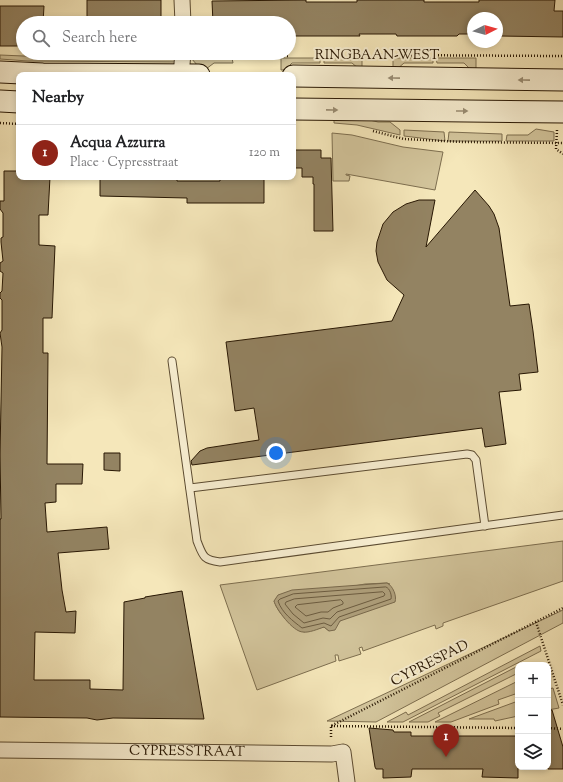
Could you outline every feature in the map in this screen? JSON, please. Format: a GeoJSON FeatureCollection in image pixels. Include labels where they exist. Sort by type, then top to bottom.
{"type":"FeatureCollection","features":[{"type":"Feature","properties":{"kind":"main road"},"geometry":{"type":"LineString","coordinates":[[65,72],[183,61],[196,72]]}},
{"type":"Feature","properties":{"kind":"main road"},"geometry":{"type":"LineString","coordinates":[[0,72],[16,73]]}},
{"type":"Feature","properties":{"kind":"main road","name":"RINGBAAN-WEST"},"geometry":{"type":"LineString","coordinates":[[296,76],[563,80]]}},
{"type":"Feature","properties":{"kind":"main road"},"geometry":{"type":"LineString","coordinates":[[0,101],[16,102]]}},
{"type":"Feature","properties":{"kind":"main road"},"geometry":{"type":"LineString","coordinates":[[296,109],[563,112]]}},
{"type":"Feature","properties":{"kind":"street"},"geometry":{"type":"LineString","coordinates":[[182,0],[183,16]]}},
{"type":"Feature","properties":{"kind":"street","name":"CYPRESSTRAAT"},"geometry":{"type":"LineString","coordinates":[[0,750],[332,754],[343,752],[347,782]]}},
{"type":"Feature","properties":{"kind":"lane"},"geometry":{"type":"LineString","coordinates":[[172,361],[197,541],[202,554],[209,560],[220,562],[563,514]]}},
{"type":"Feature","properties":{"kind":"lane"},"geometry":{"type":"LineString","coordinates":[[190,488],[467,454],[472,455],[476,460],[485,526]]}},
{"type":"Feature","properties":{"kind":"path","name":"RINGBAAN-WEST"},"geometry":{"type":"LineString","coordinates":[[371,55],[563,56]]}},
{"type":"Feature","properties":{"kind":"path","name":"RINGBAAN-WEST"},"geometry":{"type":"LineString","coordinates":[[183,61],[206,60]]}},
{"type":"Feature","properties":{"kind":"path"},"geometry":{"type":"LineString","coordinates":[[0,124],[16,124]]}},
{"type":"Feature","properties":{"kind":"path"},"geometry":{"type":"LineString","coordinates":[[371,131],[404,139],[462,142],[563,143]]}},
{"type":"Feature","properties":{"kind":"path"},"geometry":{"type":"LineString","coordinates":[[557,143],[556,149],[563,154]]}},
{"type":"Feature","properties":{"kind":"path","name":"CYPRESPAD"},"geometry":{"type":"LineString","coordinates":[[331,726],[563,608]]}},
{"type":"Feature","properties":{"kind":"path"},"geometry":{"type":"LineString","coordinates":[[536,622],[563,705]]}},
{"type":"Feature","properties":{"kind":"path"},"geometry":{"type":"LineString","coordinates":[[332,754],[331,726],[515,728]]}},
{"type":"Feature","properties":{"kind":"path"},"geometry":{"type":"LineString","coordinates":[[551,728],[563,729]]}},
{"type":"Feature","properties":{"kind":"shaded area"},"geometry":{"type":"Polygon","coordinates":[[[0,55],[16,56],[16,60],[176,60],[175,62],[28,61],[0,59],[0,55]]]}},
{"type":"Feature","properties":{"kind":"shaded area"},"geometry":{"type":"Polygon","coordinates":[[[296,58],[320,58],[320,63],[292,63],[285,70],[281,70],[281,60],[296,60],[296,58]]]}},
{"type":"Feature","properties":{"kind":"shaded area"},"geometry":{"type":"Polygon","coordinates":[[[324,58],[362,58],[362,70],[352,63],[324,63],[324,58]]]}},
{"type":"Feature","properties":{"kind":"shaded area"},"geometry":{"type":"Polygon","coordinates":[[[393,58],[433,58],[433,63],[404,63],[396,70],[393,70],[393,58]]]}},
{"type":"Feature","properties":{"kind":"shaded area"},"geometry":{"type":"Polygon","coordinates":[[[436,58],[476,58],[476,70],[471,70],[464,63],[437,63],[436,58]]]}},
{"type":"Feature","properties":{"kind":"shaded area"},"geometry":{"type":"Polygon","coordinates":[[[193,60],[232,60],[233,63],[214,63],[206,69],[198,66],[193,60]]]}},
{"type":"Feature","properties":{"kind":"shaded area"},"geometry":{"type":"Polygon","coordinates":[[[337,112],[378,122],[390,122],[400,130],[400,135],[357,125],[334,123],[334,115],[337,112]]]}},
{"type":"Feature","properties":{"kind":"shaded area"},"geometry":{"type":"Polygon","coordinates":[[[536,129],[554,132],[554,141],[506,141],[507,135],[528,135],[536,129]]]}},
{"type":"Feature","properties":{"kind":"shaded area"},"geometry":{"type":"Polygon","coordinates":[[[404,130],[444,132],[445,141],[404,136],[404,130]]]}},
{"type":"Feature","properties":{"kind":"shaded area"},"geometry":{"type":"Polygon","coordinates":[[[449,132],[502,134],[502,141],[448,141],[449,132]]]}},
{"type":"Feature","properties":{"kind":"shaded area"},"geometry":{"type":"Polygon","coordinates":[[[332,133],[352,135],[403,147],[443,152],[435,190],[346,174],[350,176],[349,181],[333,181],[332,133]]]}},
{"type":"Feature","properties":{"kind":"shaded area"},"geometry":{"type":"Polygon","coordinates":[[[563,541],[563,581],[443,623],[443,626],[436,629],[435,625],[363,651],[362,647],[359,648],[361,654],[339,661],[338,655],[335,655],[336,661],[257,690],[220,585],[563,541]],[[365,584],[274,601],[282,615],[290,623],[304,632],[324,627],[329,631],[340,621],[390,584],[365,584]]]}},
{"type":"Feature","properties":{"kind":"shaded area"},"geometry":{"type":"Polygon","coordinates":[[[563,610],[563,623],[376,722],[327,721],[563,610]]]}},
{"type":"Feature","properties":{"kind":"shaded area"},"geometry":{"type":"Polygon","coordinates":[[[540,646],[541,651],[520,662],[515,662],[515,664],[403,722],[387,722],[406,712],[408,715],[540,646]]]}},
{"type":"Feature","properties":{"kind":"shaded area"},"geometry":{"type":"Polygon","coordinates":[[[515,668],[515,674],[438,713],[440,716],[428,722],[409,722],[515,668]]]}},
{"type":"Feature","properties":{"kind":"shaded area"},"geometry":{"type":"Polygon","coordinates":[[[515,682],[515,694],[498,700],[499,704],[451,722],[435,722],[515,682]]]}},
{"type":"Feature","properties":{"kind":"shaded area"},"geometry":{"type":"Polygon","coordinates":[[[551,688],[553,688],[559,708],[551,709],[551,688]]]}},
{"type":"Feature","properties":{"kind":"shaded area"},"geometry":{"type":"Polygon","coordinates":[[[515,702],[515,717],[495,721],[494,719],[469,719],[515,702]]]}},
{"type":"Feature","properties":{"kind":"water"},"geometry":{"type":"Polygon","coordinates":[[[387,583],[394,591],[395,602],[340,621],[335,630],[329,631],[324,627],[308,632],[299,631],[286,620],[275,605],[274,601],[278,595],[292,590],[387,583]]]}},
{"type":"Feature","properties":{"kind":"building"},"geometry":{"type":"Polygon","coordinates":[[[87,0],[161,0],[161,16],[87,16],[87,0]]]}},
{"type":"Feature","properties":{"kind":"building"},"geometry":{"type":"Polygon","coordinates":[[[306,0],[306,2],[357,2],[357,0],[424,0],[424,2],[479,2],[479,0],[555,0],[554,11],[563,11],[563,37],[503,36],[503,12],[467,12],[467,34],[459,34],[457,36],[397,36],[396,34],[359,34],[360,36],[296,36],[296,16],[213,16],[212,1],[306,0]]]}},
{"type":"Feature","properties":{"kind":"building"},"geometry":{"type":"Polygon","coordinates":[[[0,6],[44,6],[43,16],[16,16],[16,46],[0,46],[0,6]]]}},
{"type":"Feature","properties":{"kind":"building"},"geometry":{"type":"Polygon","coordinates":[[[296,150],[321,150],[321,158],[331,158],[333,231],[314,231],[313,177],[302,177],[302,168],[296,168],[296,150]]]}},
{"type":"Feature","properties":{"kind":"building"},"geometry":{"type":"Polygon","coordinates":[[[4,171],[16,171],[16,180],[50,180],[48,215],[39,215],[39,245],[55,246],[52,318],[43,318],[43,353],[48,353],[47,464],[83,464],[82,484],[56,484],[56,502],[45,503],[47,532],[107,527],[109,549],[58,553],[66,612],[76,611],[75,633],[35,632],[34,680],[90,680],[90,689],[123,690],[124,602],[182,591],[204,719],[113,718],[97,720],[87,718],[0,717],[0,455],[2,347],[0,333],[2,330],[2,300],[0,298],[0,293],[2,291],[3,273],[0,271],[0,263],[3,261],[1,238],[3,237],[3,213],[0,209],[0,201],[4,201],[4,171]]]}},
{"type":"Feature","properties":{"kind":"building"},"geometry":{"type":"Polygon","coordinates":[[[100,180],[264,180],[264,203],[187,203],[187,198],[100,196],[100,180]]]}},
{"type":"Feature","properties":{"kind":"building"},"geometry":{"type":"Polygon","coordinates":[[[475,190],[489,206],[494,214],[499,228],[510,306],[529,304],[533,331],[538,372],[519,374],[521,390],[499,392],[506,444],[485,447],[482,428],[192,465],[191,461],[200,451],[207,448],[259,440],[254,408],[235,411],[226,342],[392,321],[404,295],[387,280],[378,262],[376,251],[377,242],[383,224],[393,212],[406,204],[419,200],[435,200],[426,247],[475,190]]]}},
{"type":"Feature","properties":{"kind":"building"},"geometry":{"type":"Polygon","coordinates":[[[104,453],[120,453],[120,471],[104,470],[104,453]]]}},
{"type":"Feature","properties":{"kind":"building"},"geometry":{"type":"Polygon","coordinates":[[[551,710],[563,747],[563,769],[551,769],[551,710]]]}},
{"type":"Feature","properties":{"kind":"building"},"geometry":{"type":"Polygon","coordinates":[[[369,728],[393,730],[394,732],[411,732],[411,736],[515,736],[515,770],[518,770],[518,778],[482,777],[483,769],[412,769],[411,777],[383,778],[383,769],[376,769],[369,728]]]}},
{"type":"Feature","properties":{"kind":"place","name":"Acqua Azzurra"},"geometry":{"type":"Point","coordinates":[446,757]}}]}
